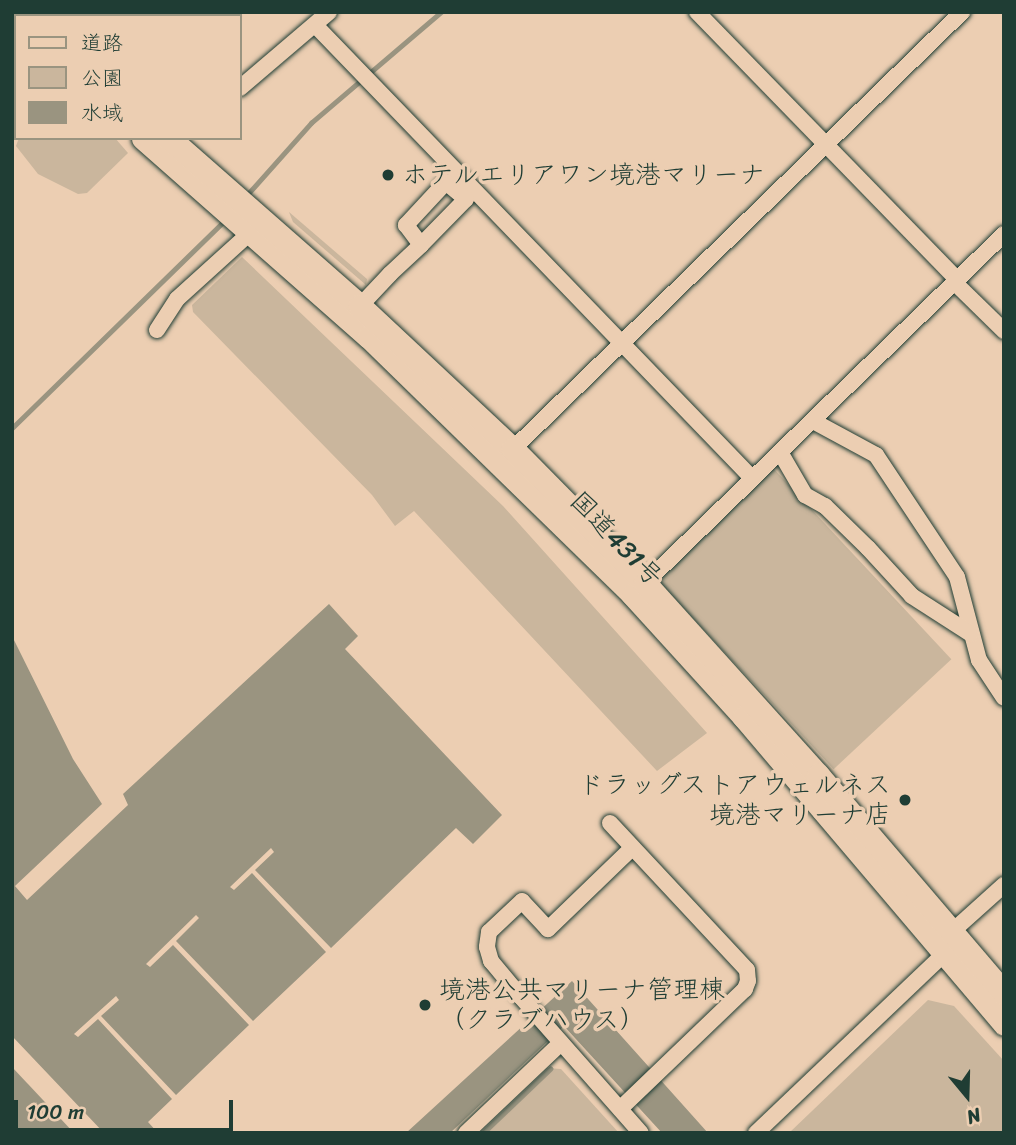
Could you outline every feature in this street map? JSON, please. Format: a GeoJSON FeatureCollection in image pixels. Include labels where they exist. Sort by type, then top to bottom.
{"type":"FeatureCollection","features":[{"type":"Feature","properties":{"kind":"highway","name":"国道431号"},"geometry":{"type":"LineString","coordinates":[[152,140],[172,144],[250,224],[639,589]]}},
{"type":"Feature","properties":{"kind":"highway","name":"国道431号"},"geometry":{"type":"LineString","coordinates":[[250,224],[360,306],[513,450],[639,589],[744,717],[947,943],[1004,1024]]}},
{"type":"Feature","properties":{"kind":"highway","name":"国道431号"},"geometry":{"type":"LineString","coordinates":[[947,943],[1004,993]]}},
{"type":"Feature","properties":{"kind":"street"},"geometry":{"type":"LineString","coordinates":[[242,86],[330,12]]}},
{"type":"Feature","properties":{"kind":"street"},"geometry":{"type":"LineString","coordinates":[[697,12],[1004,331]]}},
{"type":"Feature","properties":{"kind":"street"},"geometry":{"type":"LineString","coordinates":[[513,450],[962,12]]}},
{"type":"Feature","properties":{"kind":"street"},"geometry":{"type":"LineString","coordinates":[[314,25],[752,478]]}},
{"type":"Feature","properties":{"kind":"street"},"geometry":{"type":"LineString","coordinates":[[157,330],[177,299],[250,224]]}},
{"type":"Feature","properties":{"kind":"street"},"geometry":{"type":"LineString","coordinates":[[639,589],[1004,234]]}},
{"type":"Feature","properties":{"kind":"street"},"geometry":{"type":"LineString","coordinates":[[360,306],[421,245]]}},
{"type":"Feature","properties":{"kind":"street"},"geometry":{"type":"LineString","coordinates":[[813,421],[876,455],[957,577],[979,660],[1004,698]]}},
{"type":"Feature","properties":{"kind":"street"},"geometry":{"type":"LineString","coordinates":[[780,452],[805,495],[825,506],[912,596],[971,634]]}},
{"type":"Feature","properties":{"kind":"street"},"geometry":{"type":"LineString","coordinates":[[610,823],[747,970],[748,981],[746,989],[625,1104]]}},
{"type":"Feature","properties":{"kind":"street"},"geometry":{"type":"LineString","coordinates":[[632,848],[548,929],[522,901],[489,932],[487,947],[491,961],[534,1013],[558,1040],[625,1104],[641,1133]]}},
{"type":"Feature","properties":{"kind":"street"},"geometry":{"type":"LineString","coordinates":[[756,1133],[1004,885]]}},
{"type":"Feature","properties":{"kind":"street"},"geometry":{"type":"LineString","coordinates":[[466,1133],[558,1040]]}},
{"type":"Feature","properties":{"kind":"green space"},"geometry":{"type":"Polygon","coordinates":[[[12,46],[14,83],[12,117],[12,46]]]}},
{"type":"Feature","properties":{"kind":"green space"},"geometry":{"type":"Polygon","coordinates":[[[18,140],[117,140],[128,153],[87,193],[78,194],[38,174],[16,146],[18,140]]]}},
{"type":"Feature","properties":{"kind":"green space"},"geometry":{"type":"Polygon","coordinates":[[[289,212],[367,279],[366,285],[293,222],[289,212]]]}},
{"type":"Feature","properties":{"kind":"green space"},"geometry":{"type":"Polygon","coordinates":[[[242,257],[503,506],[707,733],[657,771],[414,511],[395,526],[372,495],[193,312],[192,305],[242,257]]]}},
{"type":"Feature","properties":{"kind":"green space"},"geometry":{"type":"Polygon","coordinates":[[[772,467],[951,659],[834,769],[654,577],[772,467]]]}},
{"type":"Feature","properties":{"kind":"green space"},"geometry":{"type":"Polygon","coordinates":[[[928,1000],[954,1006],[1004,1061],[1004,1133],[789,1133],[928,1000]]]}},
{"type":"Feature","properties":{"kind":"green space"},"geometry":{"type":"Polygon","coordinates":[[[547,1068],[561,1069],[619,1133],[479,1133],[547,1068]]]}},
{"type":"Feature","properties":{"kind":"water"},"geometry":{"type":"Polygon","coordinates":[[[329,604],[358,636],[345,649],[502,815],[473,844],[456,828],[331,948],[255,870],[274,852],[271,848],[230,887],[234,890],[252,873],[326,952],[253,1021],[176,941],[199,918],[196,915],[146,964],[150,967],[173,945],[249,1025],[176,1095],[101,1016],[119,1000],[116,996],[74,1034],[78,1037],[98,1019],[172,1099],[148,1122],[158,1133],[104,1133],[12,1036],[12,636],[73,759],[102,804],[15,886],[27,900],[128,805],[123,794],[329,604]]]}},
{"type":"Feature","properties":{"kind":"water"},"geometry":{"type":"Polygon","coordinates":[[[572,981],[708,1133],[662,1133],[564,1026],[450,1133],[406,1133],[572,981]]]}},
{"type":"Feature","properties":{"kind":"water"},"geometry":{"type":"Polygon","coordinates":[[[12,1067],[74,1133],[12,1133],[12,1067]]]}},
{"type":"Feature","properties":{"kind":"waterway"},"geometry":{"type":"LineString","coordinates":[[246,196],[311,123],[441,12]]}},
{"type":"Feature","properties":{"kind":"waterway"},"geometry":{"type":"LineString","coordinates":[[12,428],[226,219]]}},
{"type":"Feature","properties":{"kind":"waterway"},"geometry":{"type":"LineString","coordinates":[[483,1133],[550,1069]]}},
{"type":"Feature","properties":{"kind":"place","name":"ホテルエリアワン境港マリーナ"},"geometry":{"type":"Point","coordinates":[388,175]}},
{"type":"Feature","properties":{"kind":"place","name":"ドラッグストアウェルネス 境港マリーナ店"},"geometry":{"type":"Point","coordinates":[905,800]}},
{"type":"Feature","properties":{"kind":"place","name":"境港公共マリーナ管理棟 （クラブハウス）"},"geometry":{"type":"Point","coordinates":[425,1005]}}]}
